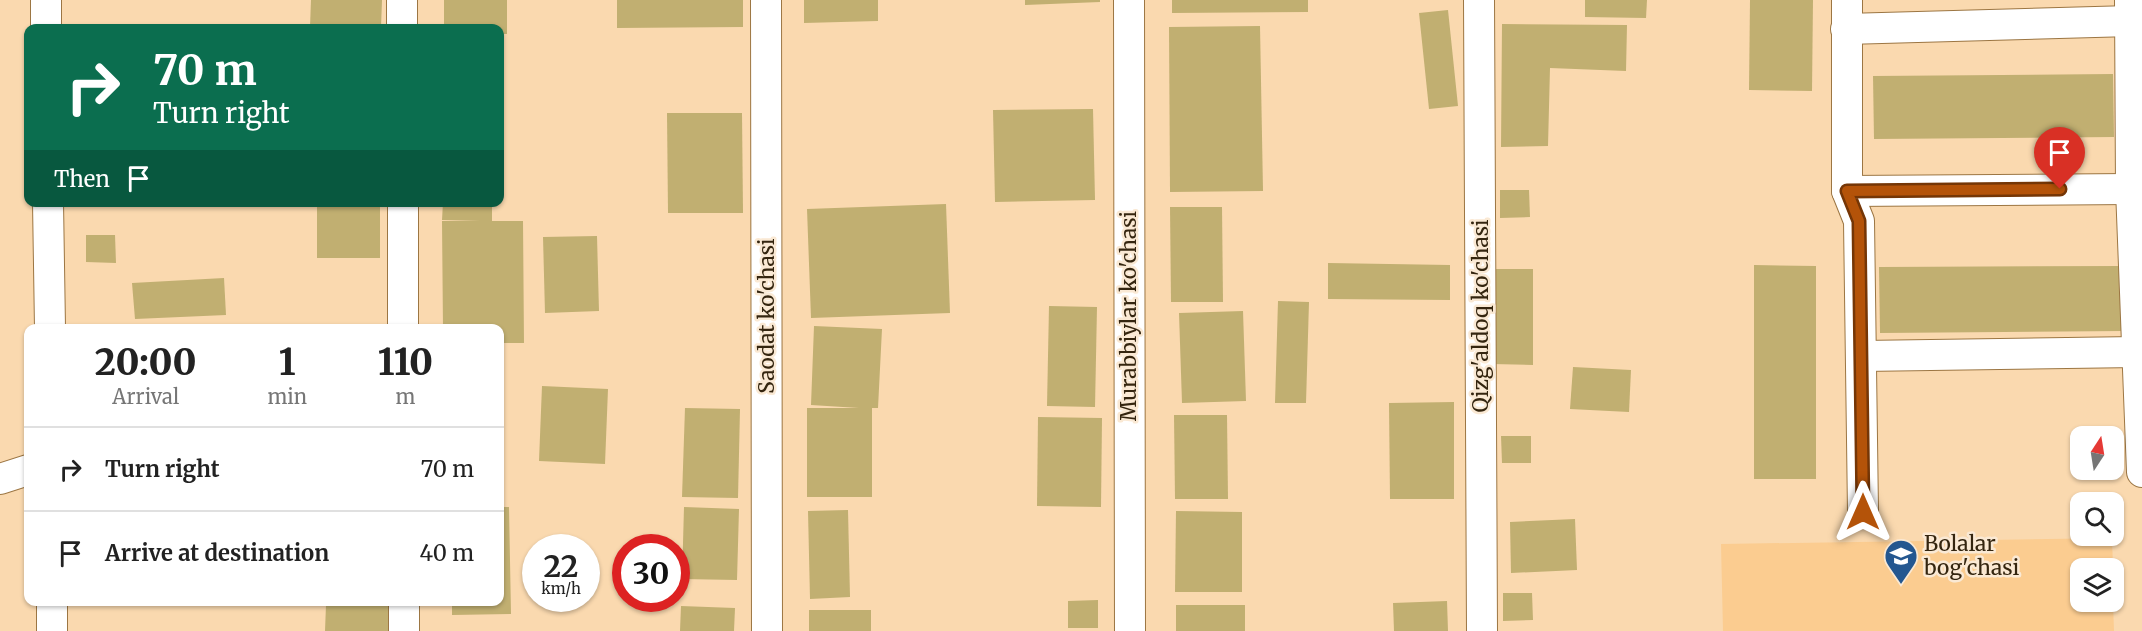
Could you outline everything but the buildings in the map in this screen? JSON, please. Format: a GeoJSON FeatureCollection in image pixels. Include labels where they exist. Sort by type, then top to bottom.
{"type":"FeatureCollection","features":[{"type":"Feature","properties":{"kind":"street"},"geometry":{"type":"LineString","coordinates":[[46,0],[46,24]]}},
{"type":"Feature","properties":{"kind":"street"},"geometry":{"type":"LineString","coordinates":[[402,0],[402,24]]}},
{"type":"Feature","properties":{"kind":"street","name":"Saodat ko'chasi"},"geometry":{"type":"LineString","coordinates":[[766,0],[768,631]]}},
{"type":"Feature","properties":{"kind":"street","name":"Murabbiylar ko'chasi"},"geometry":{"type":"LineString","coordinates":[[1129,0],[1130,631]]}},
{"type":"Feature","properties":{"kind":"street","name":"Qizg'aldoq ko'chasi"},"geometry":{"type":"LineString","coordinates":[[1479,0],[1482,631]]}},
{"type":"Feature","properties":{"kind":"street"},"geometry":{"type":"LineString","coordinates":[[1863,512],[1859,221],[1847,191],[1846,14],[2130,11],[2132,189],[2142,472]]}},
{"type":"Feature","properties":{"kind":"street"},"geometry":{"type":"LineString","coordinates":[[1847,191],[2132,189]]}},
{"type":"Feature","properties":{"kind":"street"},"geometry":{"type":"LineString","coordinates":[[48,207],[50,324]]}},
{"type":"Feature","properties":{"kind":"street"},"geometry":{"type":"LineString","coordinates":[[403,207],[403,324]]}},
{"type":"Feature","properties":{"kind":"street"},"geometry":{"type":"LineString","coordinates":[[1862,356],[2137,352]]}},
{"type":"Feature","properties":{"kind":"street"},"geometry":{"type":"LineString","coordinates":[[0,479],[24,471]]}},
{"type":"Feature","properties":{"kind":"street"},"geometry":{"type":"LineString","coordinates":[[52,606],[52,631]]}},
{"type":"Feature","properties":{"kind":"street"},"geometry":{"type":"LineString","coordinates":[[404,606],[404,631]]}},
{"type":"Feature","properties":{"kind":"shaded area","name":"Bolalar bog'chasi"},"geometry":{"type":"Polygon","coordinates":[[[2070,539],[2070,546],[2112,546],[2113,558],[2070,558],[2070,612],[2113,612],[2114,631],[1723,631],[1721,544],[2070,539]]]}},
{"type":"Feature","properties":{"kind":"place","name":"Bolalar bog'chasi"},"geometry":{"type":"Point","coordinates":[1901,585]}},
{"type":"Feature","properties":{"kind":"route"},"geometry":{"type":"LineString","coordinates":[[1863,512],[1859,221],[1847,191],[2060,189]]}}]}
